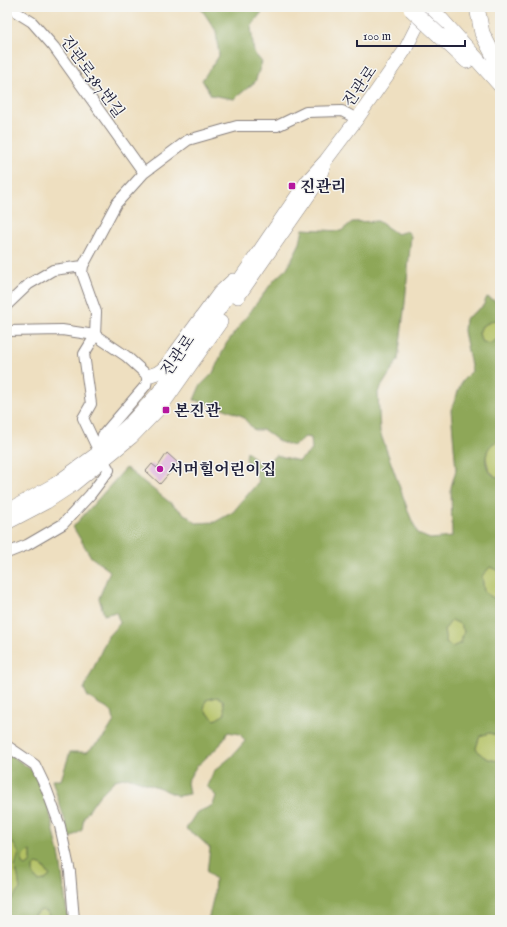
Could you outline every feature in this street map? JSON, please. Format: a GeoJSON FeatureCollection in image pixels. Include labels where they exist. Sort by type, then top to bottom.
{"type":"FeatureCollection","features":[{"type":"Feature","properties":{"kind":"highway"},"geometry":{"type":"LineString","coordinates":[[429,7],[500,72]]}},
{"type":"Feature","properties":{"kind":"highway"},"geometry":{"type":"LineString","coordinates":[[477,7],[482,33],[500,68]]}},
{"type":"Feature","properties":{"kind":"highway"},"geometry":{"type":"LineString","coordinates":[[410,8],[443,20],[500,85]]}},
{"type":"Feature","properties":{"kind":"highway"},"geometry":{"type":"LineString","coordinates":[[443,20],[500,89]]}},
{"type":"Feature","properties":{"kind":"main road","name":"진관로"},"geometry":{"type":"LineString","coordinates":[[7,523],[47,502],[73,485],[157,394],[218,311],[307,181],[326,160],[357,119],[405,50],[429,7]]}},
{"type":"Feature","properties":{"kind":"main road","name":"진관로"},"geometry":{"type":"LineString","coordinates":[[7,511],[132,437],[162,406],[318,182],[326,160]]}},
{"type":"Feature","properties":{"kind":"main road"},"geometry":{"type":"LineString","coordinates":[[148,376],[157,373],[164,368],[218,293],[247,269]]}},
{"type":"Feature","properties":{"kind":"street","name":"진관로387번길"},"geometry":{"type":"LineString","coordinates":[[8,7],[10,10],[32,22],[54,48],[144,173]]}},
{"type":"Feature","properties":{"kind":"street"},"geometry":{"type":"LineString","coordinates":[[7,553],[27,545],[63,524],[90,495],[109,470],[84,418],[91,404],[84,354],[95,335],[96,312],[82,273],[84,266],[116,204],[144,173],[188,140],[237,126],[277,126],[306,112],[342,112],[357,119]]}},
{"type":"Feature","properties":{"kind":"street"},"geometry":{"type":"LineString","coordinates":[[7,305],[29,284],[53,270],[84,266]]}},
{"type":"Feature","properties":{"kind":"street"},"geometry":{"type":"LineString","coordinates":[[7,331],[62,330],[95,335],[126,356],[148,376],[146,384],[103,435],[101,456]]}},
{"type":"Feature","properties":{"kind":"street"},"geometry":{"type":"LineString","coordinates":[[7,746],[35,765],[46,788],[60,826],[70,872],[74,920]]}},
{"type":"Feature","properties":{"kind":"green space"},"geometry":{"type":"Polygon","coordinates":[[[200,7],[266,7],[251,26],[254,53],[262,62],[255,82],[234,99],[211,95],[202,80],[219,56],[216,31],[200,7]]]}},
{"type":"Feature","properties":{"kind":"green space"},"geometry":{"type":"Polygon","coordinates":[[[378,221],[397,234],[407,231],[411,236],[398,360],[378,392],[380,432],[410,516],[418,534],[430,539],[452,537],[451,487],[456,470],[451,410],[462,381],[472,371],[464,331],[465,319],[483,306],[487,297],[500,303],[500,323],[494,320],[482,326],[479,333],[481,341],[489,344],[498,339],[500,335],[500,441],[496,442],[489,448],[486,462],[490,473],[496,477],[500,476],[500,575],[499,571],[490,567],[482,576],[484,592],[498,601],[500,600],[500,736],[489,733],[480,736],[476,748],[486,758],[500,761],[500,920],[208,920],[214,895],[215,879],[207,872],[210,848],[186,829],[196,813],[213,805],[216,796],[207,786],[214,771],[231,757],[245,741],[240,734],[228,732],[220,745],[196,767],[187,782],[189,794],[178,796],[160,788],[127,777],[115,780],[99,796],[84,817],[82,830],[68,840],[66,824],[52,780],[61,780],[70,752],[87,752],[104,737],[114,721],[112,712],[88,697],[84,689],[108,636],[120,623],[116,612],[104,615],[99,598],[110,571],[91,557],[73,527],[126,468],[196,523],[215,522],[233,512],[259,481],[246,459],[247,451],[259,464],[269,461],[276,455],[299,461],[312,450],[311,438],[305,437],[293,446],[280,442],[264,430],[254,430],[242,416],[220,407],[194,400],[200,386],[213,373],[226,344],[274,280],[287,268],[300,243],[303,229],[341,231],[352,222],[378,221]],[[452,620],[444,630],[446,642],[452,647],[461,643],[464,631],[460,624],[452,620]],[[217,697],[206,700],[204,710],[215,720],[225,714],[223,700],[217,697]]]}},
{"type":"Feature","properties":{"kind":"green space"},"geometry":{"type":"Polygon","coordinates":[[[494,320],[500,323],[500,335],[498,339],[489,344],[481,341],[479,333],[482,326],[494,320]]]}},
{"type":"Feature","properties":{"kind":"green space"},"geometry":{"type":"Polygon","coordinates":[[[495,441],[500,441],[500,476],[497,478],[489,470],[486,458],[488,448],[495,441]]]}},
{"type":"Feature","properties":{"kind":"green space"},"geometry":{"type":"Polygon","coordinates":[[[490,567],[499,571],[500,600],[498,601],[484,592],[482,576],[490,567]]]}},
{"type":"Feature","properties":{"kind":"green space"},"geometry":{"type":"Polygon","coordinates":[[[452,620],[460,624],[464,631],[461,643],[452,647],[446,642],[444,630],[452,620]]]}},
{"type":"Feature","properties":{"kind":"green space"},"geometry":{"type":"Polygon","coordinates":[[[217,697],[223,700],[225,714],[215,720],[204,710],[205,700],[217,697]]]}},
{"type":"Feature","properties":{"kind":"green space"},"geometry":{"type":"Polygon","coordinates":[[[489,733],[500,736],[500,761],[486,758],[476,748],[480,736],[489,733]]]}},
{"type":"Feature","properties":{"kind":"green space"},"geometry":{"type":"Polygon","coordinates":[[[7,752],[33,771],[47,800],[60,858],[68,920],[49,920],[48,912],[42,910],[34,914],[33,920],[7,920],[7,905],[20,889],[15,867],[19,853],[13,843],[7,848],[7,752]],[[31,851],[26,853],[23,857],[22,864],[26,866],[31,862],[31,851]],[[37,864],[33,867],[33,875],[38,881],[45,880],[50,876],[43,866],[37,864]]]}},
{"type":"Feature","properties":{"kind":"green space"},"geometry":{"type":"Polygon","coordinates":[[[13,842],[19,853],[15,867],[20,889],[7,905],[7,848],[13,842]]]}},
{"type":"Feature","properties":{"kind":"green space"},"geometry":{"type":"Polygon","coordinates":[[[31,851],[31,862],[26,866],[21,863],[22,857],[31,851]]]}},
{"type":"Feature","properties":{"kind":"green space"},"geometry":{"type":"Polygon","coordinates":[[[37,864],[43,866],[50,876],[45,880],[38,881],[33,875],[33,867],[37,864]]]}},
{"type":"Feature","properties":{"kind":"green space"},"geometry":{"type":"Polygon","coordinates":[[[42,910],[48,911],[49,920],[33,920],[34,914],[42,910]]]}},
{"type":"Feature","properties":{"kind":"building","name":"서머힐어린이집"},"geometry":{"type":"Polygon","coordinates":[[[167,453],[178,463],[160,484],[146,471],[152,464],[157,468],[167,453]]]}},
{"type":"Feature","properties":{"kind":"place","name":"진관리"},"geometry":{"type":"Point","coordinates":[292,186]}},
{"type":"Feature","properties":{"kind":"place","name":"본진관"},"geometry":{"type":"Point","coordinates":[166,410]}},
{"type":"Feature","properties":{"kind":"place","name":"서머힐어린이집"},"geometry":{"type":"Point","coordinates":[160,469]}}]}
